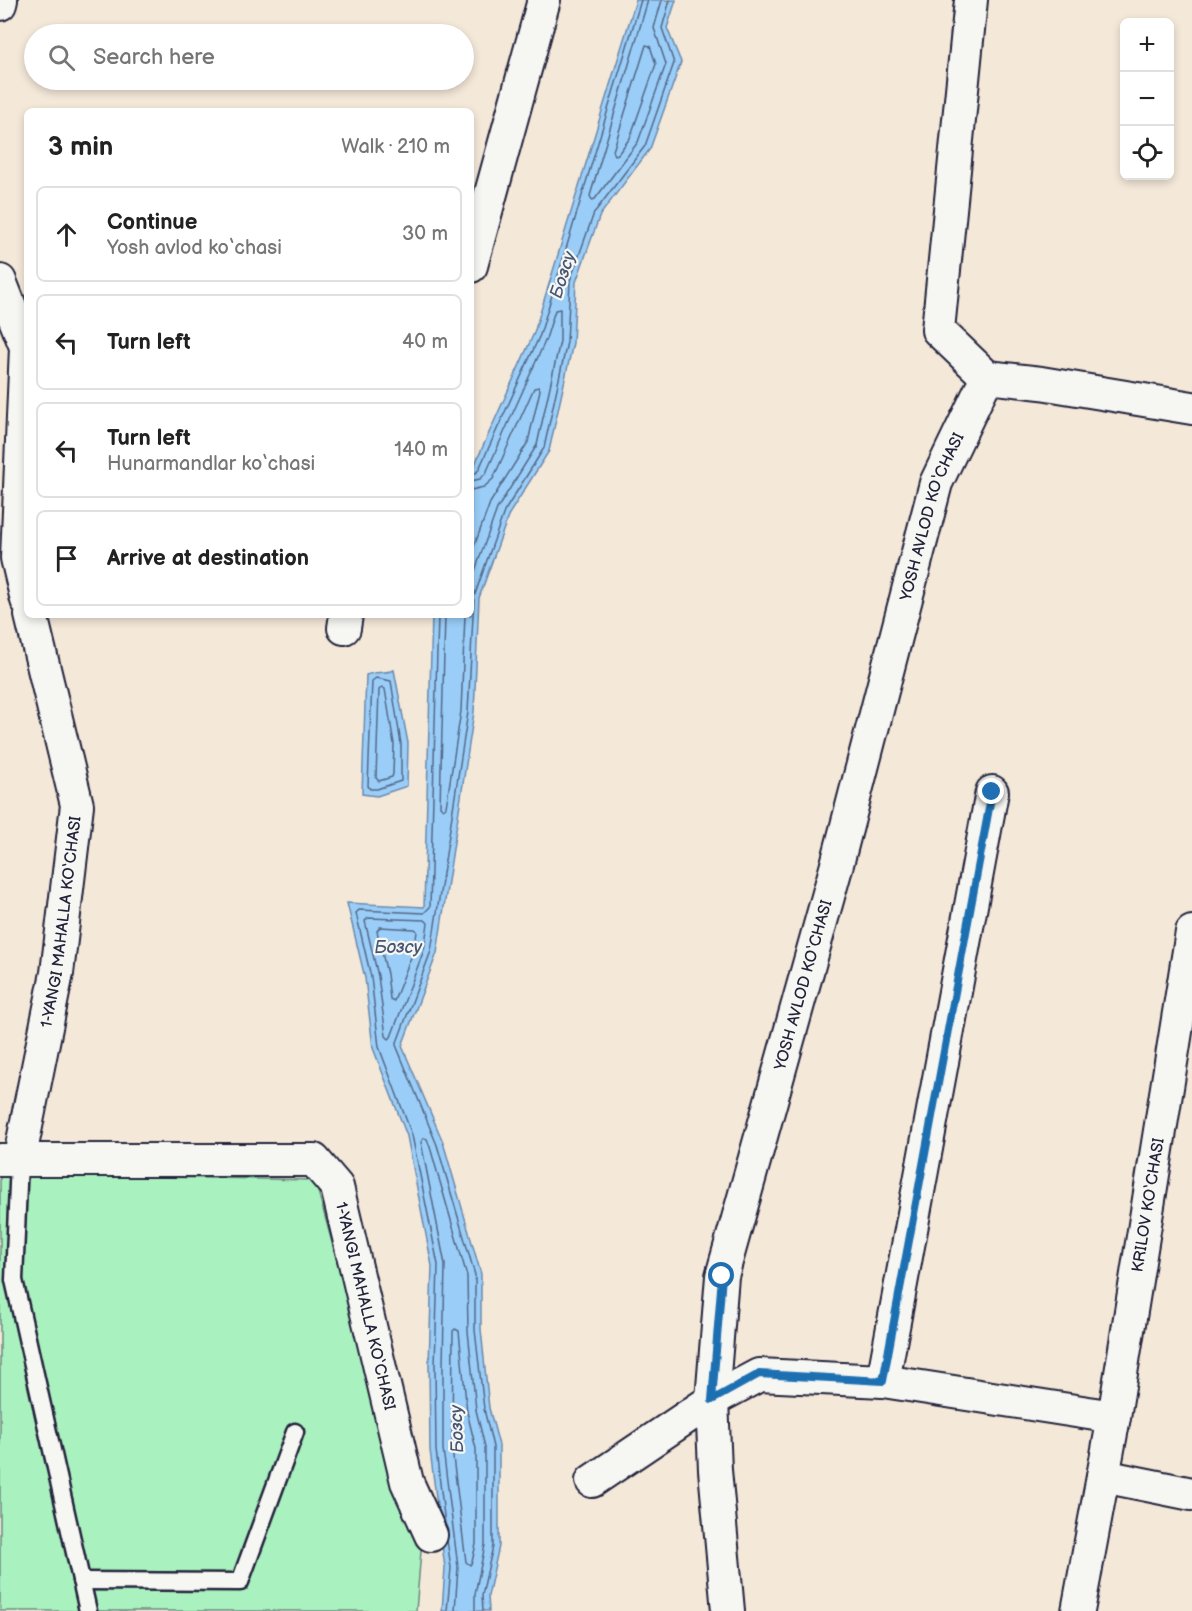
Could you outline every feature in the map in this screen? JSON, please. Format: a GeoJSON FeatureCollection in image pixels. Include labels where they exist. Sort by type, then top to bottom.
{"type":"FeatureCollection","features":[{"type":"Feature","properties":{"kind":"street"},"geometry":{"type":"LineString","coordinates":[[474,255],[544,0]]}},
{"type":"Feature","properties":{"kind":"street"},"geometry":{"type":"LineString","coordinates":[[971,0],[938,330],[987,377],[1041,383],[1192,408]]}},
{"type":"Feature","properties":{"kind":"street"},"geometry":{"type":"LineString","coordinates":[[0,281],[24,340]]}},
{"type":"Feature","properties":{"kind":"street","name":"YOSH AVLOD KO‘CHASI"},"geometry":{"type":"LineString","coordinates":[[728,1611],[714,1470],[712,1400],[722,1276],[836,868],[936,483],[987,377]]}},
{"type":"Feature","properties":{"kind":"street"},"geometry":{"type":"LineString","coordinates":[[24,410],[17,558],[24,587]]}},
{"type":"Feature","properties":{"kind":"street","name":"1-YANGI MAHALLA KO‘CHASI"},"geometry":{"type":"LineString","coordinates":[[32,618],[77,805],[57,973],[10,1161],[314,1160],[337,1187],[407,1482],[431,1535]]}},
{"type":"Feature","properties":{"kind":"street"},"geometry":{"type":"LineString","coordinates":[[883,1381],[992,792]]}},
{"type":"Feature","properties":{"kind":"street","name":"KRILOV KO‘CHASI"},"geometry":{"type":"LineString","coordinates":[[1078,1611],[1114,1418],[1192,932]]}},
{"type":"Feature","properties":{"kind":"street"},"geometry":{"type":"LineString","coordinates":[[592,1481],[712,1400],[759,1374],[883,1381],[1114,1418]]}},
{"type":"Feature","properties":{"kind":"street"},"geometry":{"type":"LineString","coordinates":[[1103,1476],[1192,1494]]}},
{"type":"Feature","properties":{"kind":"lane"},"geometry":{"type":"LineString","coordinates":[[10,1161],[14,1280],[88,1611]]}},
{"type":"Feature","properties":{"kind":"lane"},"geometry":{"type":"LineString","coordinates":[[81,1581],[240,1582],[295,1432]]}},
{"type":"Feature","properties":{"kind":"green space"},"geometry":{"type":"Polygon","coordinates":[[[0,1174],[315,1180],[397,1482],[422,1539],[416,1611],[0,1611],[0,1174]]]}},
{"type":"Feature","properties":{"kind":"water","name":"Бозсу"},"geometry":{"type":"Polygon","coordinates":[[[636,0],[676,0],[667,28],[681,62],[650,149],[600,215],[576,282],[573,343],[549,451],[509,514],[479,598],[474,712],[437,953],[402,1046],[443,1142],[481,1274],[481,1329],[489,1408],[499,1445],[499,1546],[488,1596],[489,1611],[442,1611],[445,1568],[430,1450],[429,1365],[432,1266],[407,1136],[373,1048],[365,978],[347,903],[424,907],[432,618],[474,618],[474,466],[534,333],[636,0]]]}},
{"type":"Feature","properties":{"kind":"water"},"geometry":{"type":"Polygon","coordinates":[[[394,670],[408,743],[407,786],[377,796],[362,794],[366,675],[394,670]]]}},
{"type":"Feature","properties":{"kind":"route"},"geometry":{"type":"LineString","coordinates":[[722,1276],[712,1400],[759,1374],[883,1381],[992,792]]}}]}
